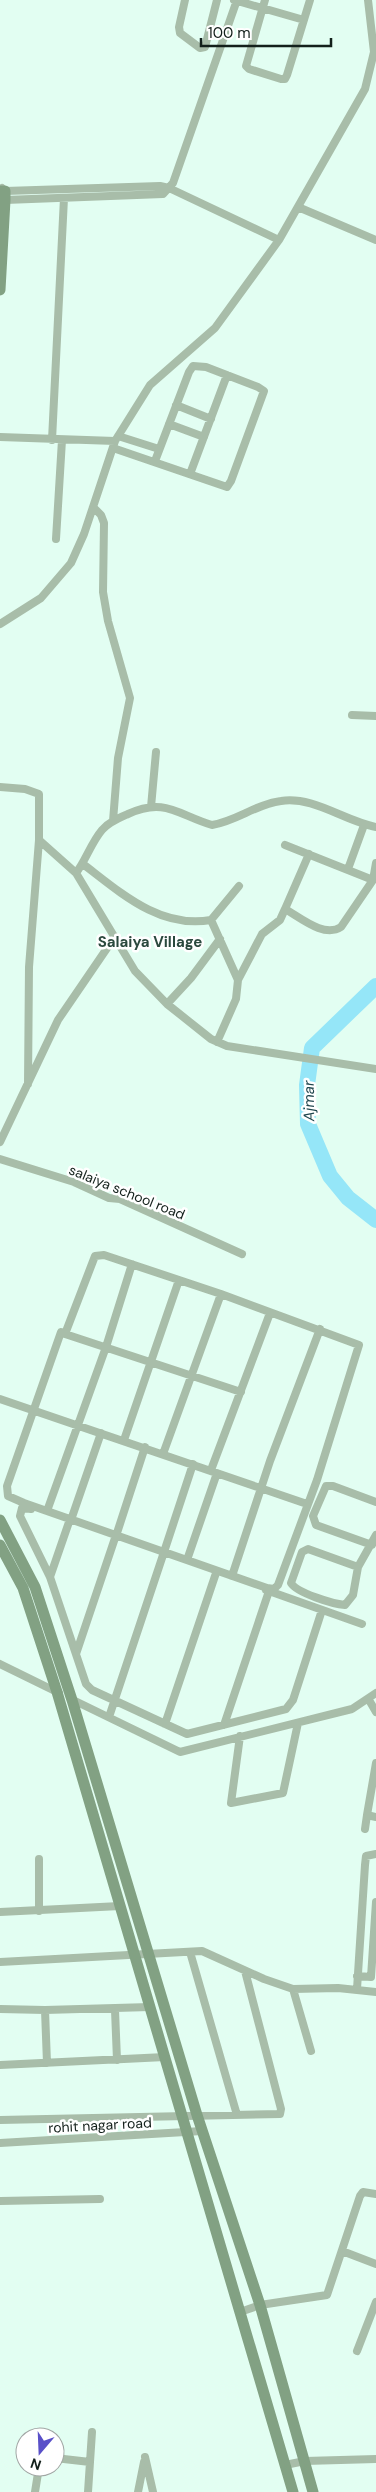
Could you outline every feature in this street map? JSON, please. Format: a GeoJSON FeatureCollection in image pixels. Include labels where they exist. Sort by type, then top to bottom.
{"type":"FeatureCollection","features":[{"type":"Feature","properties":{"kind":"street"},"geometry":{"type":"LineString","coordinates":[[185,0],[179,27],[180,33],[200,48],[205,47],[217,0]]}},
{"type":"Feature","properties":{"kind":"street"},"geometry":{"type":"LineString","coordinates":[[2,194],[64,198],[159,195],[169,188],[236,0],[264,4],[304,20]]}},
{"type":"Feature","properties":{"kind":"street"},"geometry":{"type":"LineString","coordinates":[[264,4],[246,66],[249,69],[285,79],[310,0]]}},
{"type":"Feature","properties":{"kind":"street"},"geometry":{"type":"LineString","coordinates":[[0,624],[41,598],[71,563],[93,507],[115,442],[150,385],[215,328],[279,240],[365,89],[374,52],[371,4]]}},
{"type":"Feature","properties":{"kind":"street"},"geometry":{"type":"LineString","coordinates":[[2,194],[155,186],[169,188],[279,240]]}},
{"type":"Feature","properties":{"kind":"street"},"geometry":{"type":"LineString","coordinates":[[0,290],[2,194]]}},
{"type":"Feature","properties":{"kind":"street"},"geometry":{"type":"LineString","coordinates":[[52,440],[64,198]]}},
{"type":"Feature","properties":{"kind":"street"},"geometry":{"type":"LineString","coordinates":[[298,207],[376,240]]}},
{"type":"Feature","properties":{"kind":"street"},"geometry":{"type":"LineString","coordinates":[[115,442],[155,461],[227,487],[231,481],[264,392],[258,387],[226,375],[200,366],[193,366],[155,461]]}},
{"type":"Feature","properties":{"kind":"street"},"geometry":{"type":"LineString","coordinates":[[190,474],[226,375]]}},
{"type":"Feature","properties":{"kind":"street"},"geometry":{"type":"LineString","coordinates":[[176,405],[210,419]]}},
{"type":"Feature","properties":{"kind":"street"},"geometry":{"type":"LineString","coordinates":[[169,424],[204,437]]}},
{"type":"Feature","properties":{"kind":"street"},"geometry":{"type":"LineString","coordinates":[[0,437],[115,442],[159,450]]}},
{"type":"Feature","properties":{"kind":"street"},"geometry":{"type":"LineString","coordinates":[[56,540],[62,440]]}},
{"type":"Feature","properties":{"kind":"street"},"geometry":{"type":"LineString","coordinates":[[93,507],[101,515],[104,523],[103,592],[108,622],[130,698],[118,758],[113,821]]}},
{"type":"Feature","properties":{"kind":"street"},"geometry":{"type":"LineString","coordinates":[[352,715],[376,716]]}},
{"type":"Feature","properties":{"kind":"street"},"geometry":{"type":"LineString","coordinates":[[151,807],[156,752]]}},
{"type":"Feature","properties":{"kind":"street"},"geometry":{"type":"LineString","coordinates":[[0,787],[25,789],[39,794],[39,840],[29,967],[28,1084]]}},
{"type":"Feature","properties":{"kind":"street"},"geometry":{"type":"LineString","coordinates":[[76,873],[97,838],[113,821],[144,807],[163,806],[212,825],[238,816],[258,806],[282,800],[306,801],[364,825],[376,827]]}},
{"type":"Feature","properties":{"kind":"street"},"geometry":{"type":"LineString","coordinates":[[348,869],[364,825]]}},
{"type":"Feature","properties":{"kind":"street"},"geometry":{"type":"LineString","coordinates":[[39,840],[76,873],[134,970],[167,1004],[201,1032],[227,1046],[376,1070]]}},
{"type":"Feature","properties":{"kind":"street"},"geometry":{"type":"LineString","coordinates":[[285,845],[372,880]]}},
{"type":"Feature","properties":{"kind":"street"},"geometry":{"type":"LineString","coordinates":[[217,1042],[236,999],[238,980],[262,934],[280,920],[309,854]]}},
{"type":"Feature","properties":{"kind":"street"},"geometry":{"type":"LineString","coordinates":[[83,864],[138,906],[184,922],[211,920],[239,886]]}},
{"type":"Feature","properties":{"kind":"street"},"geometry":{"type":"LineString","coordinates":[[285,909],[324,930],[335,931],[341,927],[372,880],[376,864]]}},
{"type":"Feature","properties":{"kind":"street"},"geometry":{"type":"LineString","coordinates":[[211,920],[238,980]]}},
{"type":"Feature","properties":{"kind":"street"},"geometry":{"type":"LineString","coordinates":[[0,1142],[58,1020],[114,938]]}},
{"type":"Feature","properties":{"kind":"street"},"geometry":{"type":"LineString","coordinates":[[167,1004],[191,978],[220,939]]}},
{"type":"Feature","properties":{"kind":"street","name":"salaiya school road"},"geometry":{"type":"LineString","coordinates":[[0,1159],[74,1182],[109,1198],[120,1199],[242,1254]]}},
{"type":"Feature","properties":{"kind":"street"},"geometry":{"type":"LineString","coordinates":[[65,1334],[95,1256],[104,1255],[221,1294],[356,1342],[359,1345],[308,1504],[278,1585],[274,1589],[26,1507],[20,1512],[50,1577],[86,1684],[187,1734],[286,1709],[293,1700],[322,1610]]}},
{"type":"Feature","properties":{"kind":"street"},"geometry":{"type":"LineString","coordinates":[[47,1511],[106,1347],[132,1264]]}},
{"type":"Feature","properties":{"kind":"street"},"geometry":{"type":"LineString","coordinates":[[124,1440],[179,1280]]}},
{"type":"Feature","properties":{"kind":"street"},"geometry":{"type":"LineString","coordinates":[[164,1454],[221,1294]]}},
{"type":"Feature","properties":{"kind":"street"},"geometry":{"type":"LineString","coordinates":[[187,1560],[214,1471],[270,1312]]}},
{"type":"Feature","properties":{"kind":"street"},"geometry":{"type":"LineString","coordinates":[[232,1576],[261,1488],[320,1329]]}},
{"type":"Feature","properties":{"kind":"street"},"geometry":{"type":"LineString","coordinates":[[70,1521],[8,1496],[7,1486],[61,1332],[241,1392]]}},
{"type":"Feature","properties":{"kind":"street"},"geometry":{"type":"LineString","coordinates":[[0,1399],[308,1504]]}},
{"type":"Feature","properties":{"kind":"street"},"geometry":{"type":"LineString","coordinates":[[50,1577],[101,1432]]}},
{"type":"Feature","properties":{"kind":"street"},"geometry":{"type":"LineString","coordinates":[[76,1654],[145,1447]]}},
{"type":"Feature","properties":{"kind":"street"},"geometry":{"type":"LineString","coordinates":[[109,1717],[193,1464]]}},
{"type":"Feature","properties":{"kind":"street"},"geometry":{"type":"LineString","coordinates":[[374,1541],[316,1526],[313,1516],[326,1486],[333,1486],[376,1502]]}},
{"type":"Feature","properties":{"kind":"street"},"geometry":{"type":"LineString","coordinates":[[0,1520],[35,1587],[72,1700],[197,2116],[260,2305],[313,2492]]}},
{"type":"Feature","properties":{"kind":"street"},"geometry":{"type":"LineString","coordinates":[[358,1568],[308,1549],[302,1552],[291,1583],[293,1587],[302,1592],[344,1605],[354,1595],[358,1568],[374,1541],[376,1534]]}},
{"type":"Feature","properties":{"kind":"street"},"geometry":{"type":"LineString","coordinates":[[0,1545],[23,1588],[57,1692],[292,2492]]}},
{"type":"Feature","properties":{"kind":"street"},"geometry":{"type":"LineString","coordinates":[[164,1553],[362,1624]]}},
{"type":"Feature","properties":{"kind":"street"},"geometry":{"type":"LineString","coordinates":[[165,1724],[216,1573]]}},
{"type":"Feature","properties":{"kind":"street"},"geometry":{"type":"LineString","coordinates":[[224,1725],[269,1592]]}},
{"type":"Feature","properties":{"kind":"street"},"geometry":{"type":"LineString","coordinates":[[0,1664],[180,1752],[352,1709],[369,1700],[376,1693]]}},
{"type":"Feature","properties":{"kind":"street"},"geometry":{"type":"LineString","coordinates":[[369,1700],[376,1712]]}},
{"type":"Feature","properties":{"kind":"street"},"geometry":{"type":"LineString","coordinates":[[240,1736],[231,1803],[283,1793],[298,1723]]}},
{"type":"Feature","properties":{"kind":"street"},"geometry":{"type":"LineString","coordinates":[[365,1829],[376,1763]]}},
{"type":"Feature","properties":{"kind":"street"},"geometry":{"type":"LineString","coordinates":[[367,1815],[376,1817]]}},
{"type":"Feature","properties":{"kind":"street"},"geometry":{"type":"LineString","coordinates":[[357,1989],[364,1865],[366,1856],[376,1854]]}},
{"type":"Feature","properties":{"kind":"street"},"geometry":{"type":"LineString","coordinates":[[39,1859],[39,1911]]}},
{"type":"Feature","properties":{"kind":"street"},"geometry":{"type":"LineString","coordinates":[[357,1976],[373,1977],[376,1902]]}},
{"type":"Feature","properties":{"kind":"street"},"geometry":{"type":"LineString","coordinates":[[0,1912],[120,1906]]}},
{"type":"Feature","properties":{"kind":"street"},"geometry":{"type":"LineString","coordinates":[[0,1962],[148,1956],[202,1951],[245,1971],[293,1989],[357,1989],[376,1992]]}},
{"type":"Feature","properties":{"kind":"street"},"geometry":{"type":"LineString","coordinates":[[190,1952],[238,2115]]}},
{"type":"Feature","properties":{"kind":"street"},"geometry":{"type":"LineString","coordinates":[[0,2120],[278,2115],[281,2110],[245,1971]]}},
{"type":"Feature","properties":{"kind":"street"},"geometry":{"type":"LineString","coordinates":[[293,1989],[311,2051]]}},
{"type":"Feature","properties":{"kind":"street"},"geometry":{"type":"LineString","coordinates":[[0,2009],[115,2010],[150,2008]]}},
{"type":"Feature","properties":{"kind":"street"},"geometry":{"type":"LineString","coordinates":[[45,2010],[47,2063]]}},
{"type":"Feature","properties":{"kind":"street"},"geometry":{"type":"LineString","coordinates":[[115,2010],[117,2060]]}},
{"type":"Feature","properties":{"kind":"street"},"geometry":{"type":"LineString","coordinates":[[0,2065],[165,2057]]}},
{"type":"Feature","properties":{"kind":"street","name":"rohit nagar road"},"geometry":{"type":"LineString","coordinates":[[0,2143],[202,2131]]}},
{"type":"Feature","properties":{"kind":"street"},"geometry":{"type":"LineString","coordinates":[[240,2312],[260,2305],[327,2295],[360,2196],[363,2192],[376,2194]]}},
{"type":"Feature","properties":{"kind":"street"},"geometry":{"type":"LineString","coordinates":[[0,2201],[100,2199]]}},
{"type":"Feature","properties":{"kind":"street"},"geometry":{"type":"LineString","coordinates":[[342,2251],[376,2264]]}},
{"type":"Feature","properties":{"kind":"street"},"geometry":{"type":"LineString","coordinates":[[357,2351],[376,2302]]}},
{"type":"Feature","properties":{"kind":"street"},"geometry":{"type":"LineString","coordinates":[[88,2492],[92,2432]]}},
{"type":"Feature","properties":{"kind":"street"},"geometry":{"type":"LineString","coordinates":[[138,2492],[145,2457],[153,2492]]}},
{"type":"Feature","properties":{"kind":"street"},"geometry":{"type":"LineString","coordinates":[[285,2465],[305,2461],[376,2458]]}},
{"type":"Feature","properties":{"kind":"street"},"geometry":{"type":"LineString","coordinates":[[65,2459],[90,2462]]}},
{"type":"Feature","properties":{"kind":"street"},"geometry":{"type":"LineString","coordinates":[[35,2492],[37,2477]]}},
{"type":"Feature","properties":{"kind":"waterway","name":"Ajmar"},"geometry":{"type":"LineString","coordinates":[[376,986],[312,1048],[307,1085],[308,1124],[330,1176],[348,1198],[376,1220]]}},
{"type":"Feature","properties":{"kind":"district","name":"Salaiya Village"},"geometry":{"type":"Point","coordinates":[150,942]}}]}
